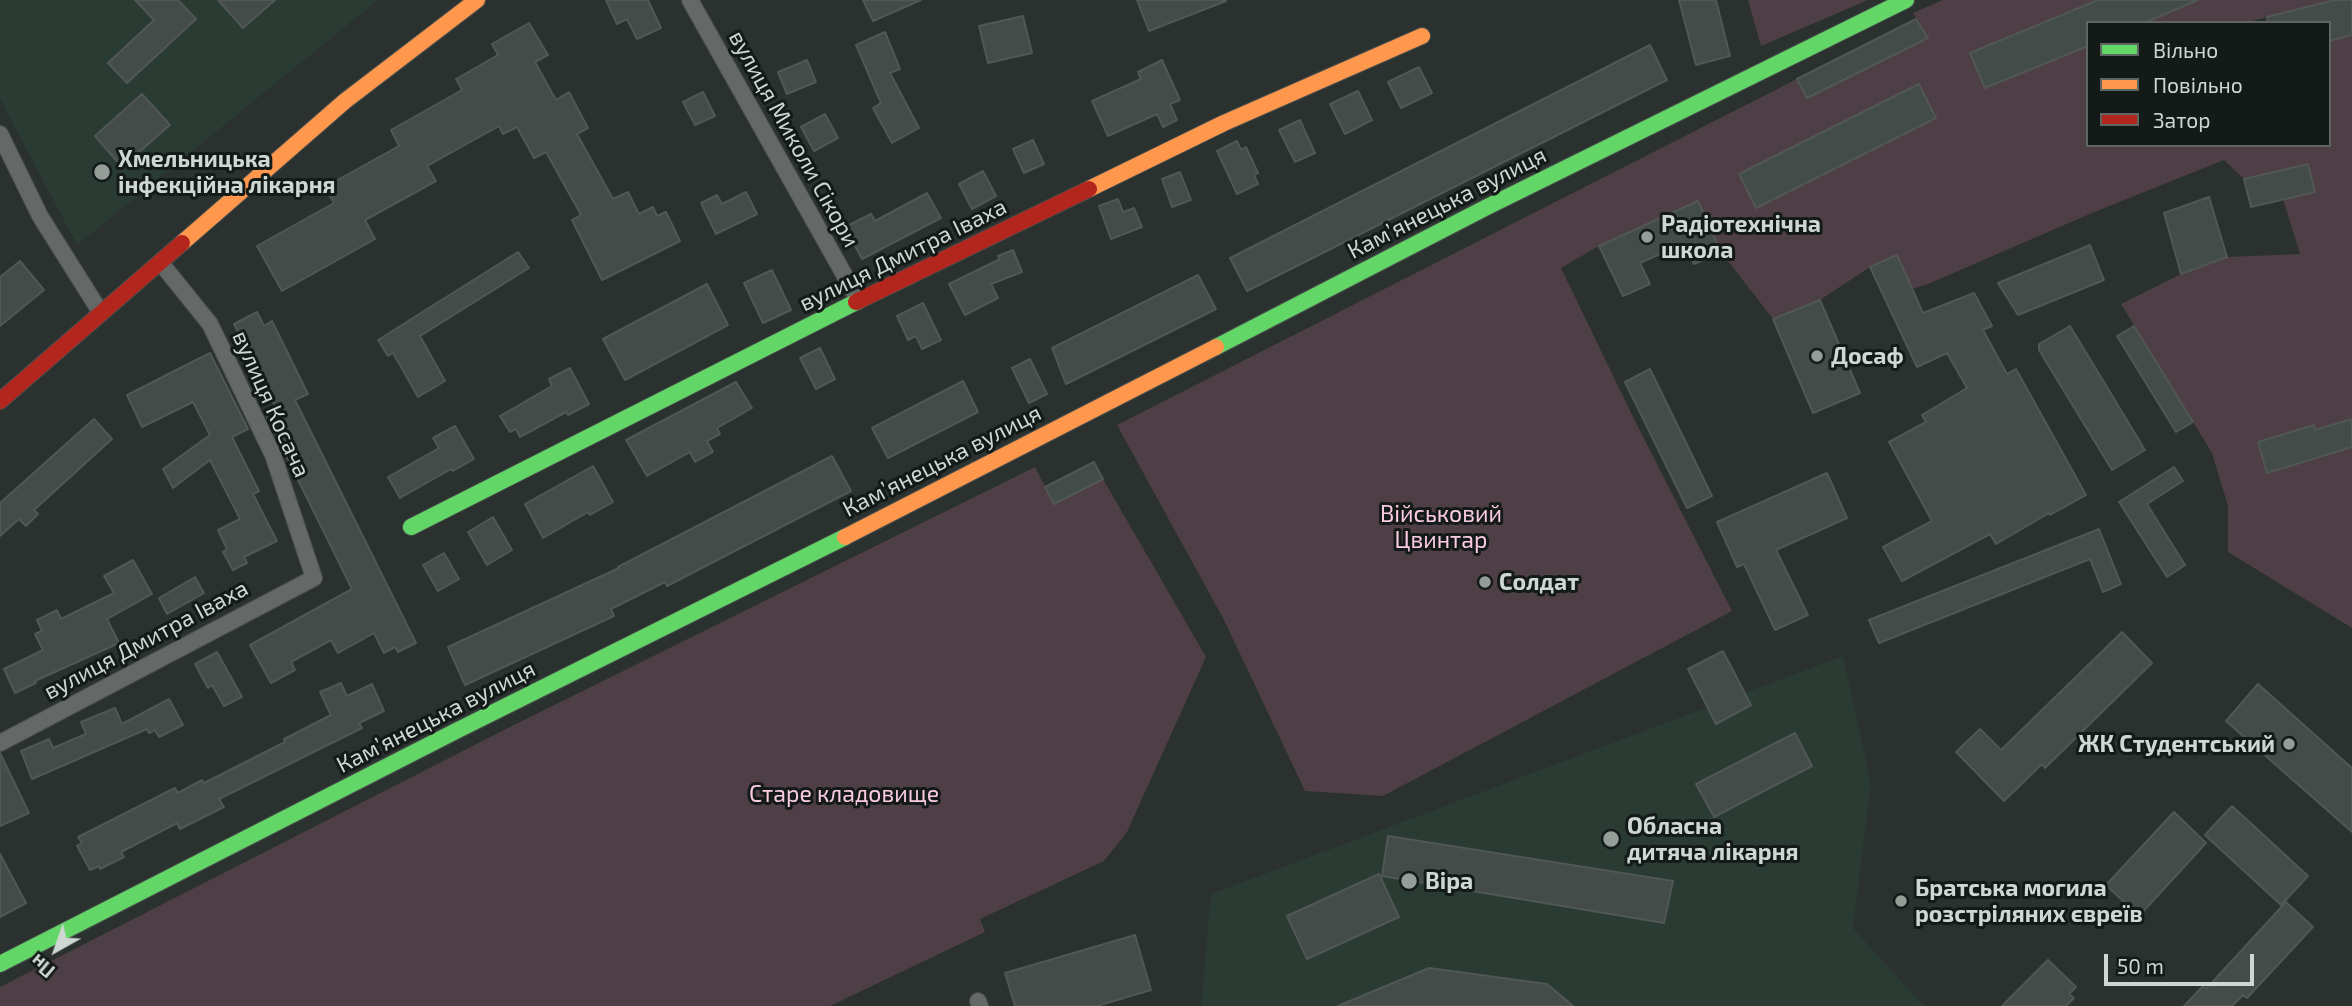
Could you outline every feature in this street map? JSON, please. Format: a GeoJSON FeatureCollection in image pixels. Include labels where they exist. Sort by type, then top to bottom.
{"type":"FeatureCollection","features":[{"type":"Feature","properties":{"kind":"main road"},"geometry":{"type":"LineString","coordinates":[[0,401],[345,101],[477,0]]}},
{"type":"Feature","properties":{"kind":"main road","name":"Камʼянецька вулиця"},"geometry":{"type":"LineString","coordinates":[[0,964],[953,483],[1487,207],[1906,0]]}},
{"type":"Feature","properties":{"kind":"main road","name":"вулиця Дмитра Іваха"},"geometry":{"type":"LineString","coordinates":[[411,527],[859,301],[1224,123],[1422,36]]}},
{"type":"Feature","properties":{"kind":"street","name":"вулиця Миколи Сікори"},"geometry":{"type":"LineString","coordinates":[[690,0],[859,301]]}},
{"type":"Feature","properties":{"kind":"street"},"geometry":{"type":"LineString","coordinates":[[0,134],[40,216],[101,313]]}},
{"type":"Feature","properties":{"kind":"street","name":"вулиця Косача"},"geometry":{"type":"LineString","coordinates":[[160,262],[210,324],[273,455],[314,578]]}},
{"type":"Feature","properties":{"kind":"street","name":"вулиця Дмитра Іваха"},"geometry":{"type":"LineString","coordinates":[[0,743],[314,578]]}},
{"type":"Feature","properties":{"kind":"shaded area","name":"Хмельницька інфекційна лікарня"},"geometry":{"type":"Polygon","coordinates":[[[0,0],[378,0],[77,245],[0,99],[0,0]]]}},
{"type":"Feature","properties":{"kind":"shaded area","name":"Обласна дитяча лікарня"},"geometry":{"type":"Polygon","coordinates":[[[1843,656],[1871,784],[1853,928],[1924,1006],[1201,1006],[1211,894],[1843,656]]]}},
{"type":"Feature","properties":{"kind":"green space"},"geometry":{"type":"Polygon","coordinates":[[[1748,0],[1868,0],[1761,46],[1748,0]]]}},
{"type":"Feature","properties":{"kind":"green space","name":"Військовий Цвинтар"},"geometry":{"type":"Polygon","coordinates":[[[1943,0],[2335,0],[2252,21],[2086,21],[2086,147],[2331,147],[2331,40],[2352,35],[2352,628],[2228,552],[2228,506],[2212,453],[2121,304],[2181,274],[2227,257],[2300,254],[2283,199],[2315,192],[2308,164],[2244,179],[2224,160],[2092,213],[1928,284],[1912,289],[1870,267],[1820,300],[1773,319],[1721,252],[1697,201],[1599,246],[1561,268],[1732,611],[1383,796],[1305,791],[1224,620],[1117,425],[1797,79],[1807,98],[1927,38],[1913,13],[1943,0]]]}},
{"type":"Feature","properties":{"kind":"green space","name":"Старе кладовище"},"geometry":{"type":"Polygon","coordinates":[[[1035,467],[1054,504],[1103,479],[1206,657],[1127,832],[1104,861],[980,919],[985,932],[830,1006],[0,1006],[0,987],[506,729],[1035,467]]]}},
{"type":"Feature","properties":{"kind":"building"},"geometry":{"type":"Polygon","coordinates":[[[135,0],[178,0],[196,19],[127,83],[108,63],[154,20],[135,0]]]}},
{"type":"Feature","properties":{"kind":"building"},"geometry":{"type":"Polygon","coordinates":[[[218,0],[275,0],[243,28],[218,0]]]}},
{"type":"Feature","properties":{"kind":"building"},"geometry":{"type":"Polygon","coordinates":[[[606,0],[648,0],[661,28],[637,39],[627,19],[617,24],[606,0]]]}},
{"type":"Feature","properties":{"kind":"building"},"geometry":{"type":"Polygon","coordinates":[[[863,0],[921,0],[873,21],[863,0]]]}},
{"type":"Feature","properties":{"kind":"building"},"geometry":{"type":"Polygon","coordinates":[[[1137,0],[1226,0],[1226,1],[1149,31],[1137,0]]]}},
{"type":"Feature","properties":{"kind":"building"},"geometry":{"type":"Polygon","coordinates":[[[1679,0],[1716,0],[1730,56],[1696,65],[1679,0]]]}},
{"type":"Feature","properties":{"kind":"building"},"geometry":{"type":"Polygon","coordinates":[[[2098,0],[2198,0],[2149,21],[2086,21],[2086,47],[1985,88],[1970,53],[2098,0]]]}},
{"type":"Feature","properties":{"kind":"building"},"geometry":{"type":"Polygon","coordinates":[[[2335,0],[2352,0],[2352,35],[2331,40],[2331,21],[2268,21],[2267,17],[2335,0]]]}},
{"type":"Feature","properties":{"kind":"building"},"geometry":{"type":"Polygon","coordinates":[[[1023,16],[1032,53],[988,63],[979,26],[1023,16]]]}},
{"type":"Feature","properties":{"kind":"building"},"geometry":{"type":"Polygon","coordinates":[[[1916,19],[1928,38],[1807,98],[1797,79],[1916,19]]]}},
{"type":"Feature","properties":{"kind":"building"},"geometry":{"type":"Polygon","coordinates":[[[529,23],[548,55],[535,62],[556,100],[569,92],[588,128],[577,134],[613,199],[628,192],[639,214],[653,207],[657,216],[666,212],[680,241],[602,280],[572,220],[581,215],[546,152],[534,158],[517,127],[503,134],[499,126],[427,166],[436,181],[365,220],[375,239],[282,291],[257,246],[334,203],[325,187],[399,146],[391,130],[462,90],[456,79],[498,55],[492,44],[529,23]]]}},
{"type":"Feature","properties":{"kind":"building"},"geometry":{"type":"Polygon","coordinates":[[[885,32],[900,69],[890,73],[919,128],[892,143],[873,108],[881,103],[856,45],[885,32]]]}},
{"type":"Feature","properties":{"kind":"building"},"geometry":{"type":"Polygon","coordinates":[[[1650,45],[1667,80],[1247,291],[1230,258],[1650,45]]]}},
{"type":"Feature","properties":{"kind":"building"},"geometry":{"type":"Polygon","coordinates":[[[807,60],[816,82],[787,94],[778,72],[807,60]]]}},
{"type":"Feature","properties":{"kind":"building"},"geometry":{"type":"Polygon","coordinates":[[[1162,60],[1180,100],[1170,104],[1177,120],[1163,127],[1157,114],[1108,136],[1092,101],[1141,79],[1138,72],[1162,60]]]}},
{"type":"Feature","properties":{"kind":"building"},"geometry":{"type":"Polygon","coordinates":[[[1419,67],[1432,93],[1401,108],[1388,82],[1419,67]]]}},
{"type":"Feature","properties":{"kind":"building"},"geometry":{"type":"Polygon","coordinates":[[[1919,84],[1936,118],[1756,208],[1739,174],[1919,84]]]}},
{"type":"Feature","properties":{"kind":"building"},"geometry":{"type":"Polygon","coordinates":[[[1358,91],[1372,120],[1345,134],[1330,104],[1358,91]]]}},
{"type":"Feature","properties":{"kind":"building"},"geometry":{"type":"Polygon","coordinates":[[[703,92],[715,116],[695,125],[683,102],[703,92]]]}},
{"type":"Feature","properties":{"kind":"building"},"geometry":{"type":"Polygon","coordinates":[[[142,94],[170,125],[122,167],[95,136],[142,94]]]}},
{"type":"Feature","properties":{"kind":"building"},"geometry":{"type":"Polygon","coordinates":[[[825,114],[838,138],[814,151],[801,127],[825,114]]]}},
{"type":"Feature","properties":{"kind":"building"},"geometry":{"type":"Polygon","coordinates":[[[1300,120],[1315,153],[1295,162],[1279,130],[1300,120]]]}},
{"type":"Feature","properties":{"kind":"building"},"geometry":{"type":"Polygon","coordinates":[[[1033,140],[1044,164],[1024,173],[1013,149],[1033,140]]]}},
{"type":"Feature","properties":{"kind":"building"},"geometry":{"type":"Polygon","coordinates":[[[1237,141],[1241,150],[1246,147],[1258,173],[1254,175],[1258,184],[1237,194],[1217,151],[1237,141]]]}},
{"type":"Feature","properties":{"kind":"building"},"geometry":{"type":"Polygon","coordinates":[[[2308,164],[2315,192],[2251,207],[2244,179],[2308,164]]]}},
{"type":"Feature","properties":{"kind":"building"},"geometry":{"type":"Polygon","coordinates":[[[983,171],[996,196],[972,209],[959,184],[983,171]]]}},
{"type":"Feature","properties":{"kind":"building"},"geometry":{"type":"Polygon","coordinates":[[[1180,172],[1191,200],[1172,207],[1162,179],[1180,172]]]}},
{"type":"Feature","properties":{"kind":"building"},"geometry":{"type":"Polygon","coordinates":[[[746,192],[757,214],[716,234],[701,203],[717,195],[722,204],[746,192]]]}},
{"type":"Feature","properties":{"kind":"building"},"geometry":{"type":"Polygon","coordinates":[[[927,193],[941,218],[862,259],[845,227],[871,214],[875,221],[927,193]]]}},
{"type":"Feature","properties":{"kind":"building"},"geometry":{"type":"Polygon","coordinates":[[[2209,197],[2227,257],[2181,274],[2164,213],[2209,197]]]}},
{"type":"Feature","properties":{"kind":"building"},"geometry":{"type":"Polygon","coordinates":[[[1118,199],[1123,212],[1134,208],[1142,227],[1111,239],[1099,206],[1118,199]]]}},
{"type":"Feature","properties":{"kind":"building"},"geometry":{"type":"Polygon","coordinates":[[[1698,201],[1721,252],[1694,264],[1684,243],[1640,263],[1650,284],[1623,296],[1599,246],[1698,201]]]}},
{"type":"Feature","properties":{"kind":"building"},"geometry":{"type":"Polygon","coordinates":[[[2090,245],[2104,280],[2018,315],[1998,283],[2090,245]]]}},
{"type":"Feature","properties":{"kind":"building"},"geometry":{"type":"Polygon","coordinates":[[[1013,250],[1022,272],[991,284],[998,298],[965,315],[949,284],[1013,250]]]}},
{"type":"Feature","properties":{"kind":"building"},"geometry":{"type":"Polygon","coordinates":[[[518,252],[529,268],[420,336],[445,381],[418,397],[393,353],[388,356],[378,340],[518,252]]]}},
{"type":"Feature","properties":{"kind":"building"},"geometry":{"type":"Polygon","coordinates":[[[1897,255],[1923,313],[1974,293],[1992,326],[1983,330],[2007,374],[2016,369],[2086,495],[1996,544],[1990,534],[1902,581],[1883,547],[1932,521],[1889,442],[1926,422],[1922,415],[1967,388],[1947,353],[1917,367],[1870,267],[1897,255]]]}},
{"type":"Feature","properties":{"kind":"building"},"geometry":{"type":"Polygon","coordinates":[[[20,261],[44,290],[0,326],[0,277],[20,261]]]}},
{"type":"Feature","properties":{"kind":"building"},"geometry":{"type":"Polygon","coordinates":[[[772,270],[791,310],[763,323],[744,283],[772,270]]]}},
{"type":"Feature","properties":{"kind":"building"},"geometry":{"type":"Polygon","coordinates":[[[1198,275],[1216,309],[1066,384],[1052,348],[1198,275]]]}},
{"type":"Feature","properties":{"kind":"building"},"geometry":{"type":"Polygon","coordinates":[[[707,284],[728,325],[625,380],[603,339],[707,284]]]}},
{"type":"Feature","properties":{"kind":"building","name":"Досаф"},"geometry":{"type":"Polygon","coordinates":[[[1820,300],[1860,393],[1813,413],[1773,319],[1820,300]]]}},
{"type":"Feature","properties":{"kind":"building"},"geometry":{"type":"Polygon","coordinates":[[[923,303],[941,340],[922,349],[916,336],[908,340],[897,316],[923,303]]]}},
{"type":"Feature","properties":{"kind":"building"},"geometry":{"type":"Polygon","coordinates":[[[257,312],[264,326],[272,321],[308,394],[295,400],[416,643],[398,652],[395,647],[384,653],[374,633],[338,653],[331,640],[291,662],[295,670],[271,683],[250,645],[352,589],[266,415],[277,410],[234,324],[257,312]]]}},
{"type":"Feature","properties":{"kind":"building"},"geometry":{"type":"Polygon","coordinates":[[[2070,326],[2145,450],[2112,470],[2039,350],[2039,344],[2070,326]]]}},
{"type":"Feature","properties":{"kind":"building"},"geometry":{"type":"Polygon","coordinates":[[[2134,326],[2193,422],[2176,432],[2117,336],[2134,326]]]}},
{"type":"Feature","properties":{"kind":"building"},"geometry":{"type":"Polygon","coordinates":[[[820,348],[835,379],[816,389],[800,358],[820,348]]]}},
{"type":"Feature","properties":{"kind":"building"},"geometry":{"type":"Polygon","coordinates":[[[210,353],[248,429],[232,437],[259,491],[253,494],[277,541],[244,557],[247,563],[233,570],[223,552],[227,549],[218,530],[240,519],[210,460],[173,488],[163,469],[210,435],[193,402],[142,427],[127,395],[210,353]]]}},
{"type":"Feature","properties":{"kind":"building"},"geometry":{"type":"Polygon","coordinates":[[[1030,359],[1047,394],[1029,403],[1012,368],[1030,359]]]}},
{"type":"Feature","properties":{"kind":"building"},"geometry":{"type":"Polygon","coordinates":[[[570,368],[589,404],[568,415],[566,412],[520,437],[516,429],[510,432],[500,416],[552,386],[549,379],[570,368]]]}},
{"type":"Feature","properties":{"kind":"building"},"geometry":{"type":"Polygon","coordinates":[[[1650,369],[1712,496],[1687,508],[1625,382],[1650,369]]]}},
{"type":"Feature","properties":{"kind":"building"},"geometry":{"type":"Polygon","coordinates":[[[963,381],[978,412],[888,458],[872,428],[963,381]]]}},
{"type":"Feature","properties":{"kind":"building"},"geometry":{"type":"Polygon","coordinates":[[[736,382],[752,408],[717,428],[720,434],[707,441],[713,452],[695,462],[690,452],[647,476],[626,440],[736,382]]]}},
{"type":"Feature","properties":{"kind":"building"},"geometry":{"type":"Polygon","coordinates":[[[94,419],[112,439],[34,510],[38,514],[26,526],[19,519],[0,536],[0,503],[94,419]]]}},
{"type":"Feature","properties":{"kind":"building"},"geometry":{"type":"Polygon","coordinates":[[[2352,419],[2352,447],[2267,473],[2258,442],[2314,425],[2315,430],[2352,419]]]}},
{"type":"Feature","properties":{"kind":"building"},"geometry":{"type":"Polygon","coordinates":[[[455,426],[474,459],[400,498],[388,477],[439,448],[433,438],[455,426]]]}},
{"type":"Feature","properties":{"kind":"building"},"geometry":{"type":"Polygon","coordinates":[[[832,456],[851,491],[667,586],[665,582],[611,609],[614,616],[465,685],[448,647],[619,568],[832,456]]]}},
{"type":"Feature","properties":{"kind":"building"},"geometry":{"type":"Polygon","coordinates":[[[1094,462],[1103,479],[1054,504],[1045,487],[1094,462]]]}},
{"type":"Feature","properties":{"kind":"building"},"geometry":{"type":"Polygon","coordinates":[[[593,466],[613,502],[590,515],[588,512],[543,538],[525,504],[593,466]]]}},
{"type":"Feature","properties":{"kind":"building"},"geometry":{"type":"Polygon","coordinates":[[[2174,467],[2183,481],[2147,504],[2185,565],[2167,577],[2119,502],[2174,467]]]}},
{"type":"Feature","properties":{"kind":"building"},"geometry":{"type":"Polygon","coordinates":[[[1827,473],[1847,518],[1776,550],[1808,615],[1775,630],[1744,564],[1737,567],[1717,522],[1827,473]]]}},
{"type":"Feature","properties":{"kind":"building"},"geometry":{"type":"Polygon","coordinates":[[[493,517],[512,550],[487,565],[468,532],[493,517]]]}},
{"type":"Feature","properties":{"kind":"building"},"geometry":{"type":"Polygon","coordinates":[[[2099,529],[2121,584],[2103,592],[2090,559],[1879,643],[1869,620],[2099,529]]]}},
{"type":"Feature","properties":{"kind":"building"},"geometry":{"type":"Polygon","coordinates":[[[444,553],[459,579],[438,591],[423,565],[444,553]]]}},
{"type":"Feature","properties":{"kind":"building"},"geometry":{"type":"Polygon","coordinates":[[[133,560],[152,594],[107,619],[119,643],[35,681],[36,683],[15,693],[4,669],[43,650],[35,634],[42,631],[37,620],[57,610],[61,619],[114,593],[104,576],[133,560]]]}},
{"type":"Feature","properties":{"kind":"building"},"geometry":{"type":"Polygon","coordinates":[[[195,577],[204,593],[167,614],[159,598],[195,577]]]}},
{"type":"Feature","properties":{"kind":"building"},"geometry":{"type":"Polygon","coordinates":[[[2122,632],[2152,663],[2045,768],[2042,764],[2004,801],[1956,752],[1980,729],[2001,750],[2122,632]]]}},
{"type":"Feature","properties":{"kind":"building"},"geometry":{"type":"Polygon","coordinates":[[[1723,651],[1751,705],[1716,724],[1688,669],[1723,651]]]}},
{"type":"Feature","properties":{"kind":"building"},"geometry":{"type":"Polygon","coordinates":[[[217,652],[242,697],[224,706],[212,685],[208,688],[195,664],[217,652]]]}},
{"type":"Feature","properties":{"kind":"building"},"geometry":{"type":"Polygon","coordinates":[[[341,683],[347,696],[372,684],[384,711],[359,723],[362,728],[219,799],[224,807],[180,829],[177,823],[121,852],[124,857],[100,869],[99,866],[90,870],[77,846],[82,843],[78,837],[175,788],[178,793],[202,780],[204,783],[285,742],[284,739],[331,715],[320,692],[341,683]]]}},
{"type":"Feature","properties":{"kind":"building","name":"ЖК Студентський"},"geometry":{"type":"Polygon","coordinates":[[[2258,684],[2352,768],[2352,832],[2226,721],[2258,684]]]}},
{"type":"Feature","properties":{"kind":"building"},"geometry":{"type":"Polygon","coordinates":[[[169,699],[183,725],[159,737],[155,730],[149,733],[147,729],[32,779],[21,751],[49,739],[53,748],[86,734],[81,722],[115,708],[122,724],[169,699]]]}},
{"type":"Feature","properties":{"kind":"building"},"geometry":{"type":"Polygon","coordinates":[[[1795,733],[1812,766],[1714,817],[1696,784],[1795,733]]]}},
{"type":"Feature","properties":{"kind":"building"},"geometry":{"type":"Polygon","coordinates":[[[0,753],[29,813],[0,826],[0,753]]]}},
{"type":"Feature","properties":{"kind":"building"},"geometry":{"type":"Polygon","coordinates":[[[2232,806],[2308,876],[2281,905],[2205,835],[2232,806]]]}},
{"type":"Feature","properties":{"kind":"building"},"geometry":{"type":"Polygon","coordinates":[[[2174,812],[2206,843],[2139,916],[2106,885],[2174,812]]]}},
{"type":"Feature","properties":{"kind":"building"},"geometry":{"type":"Polygon","coordinates":[[[1388,836],[1673,881],[1664,923],[1382,876],[1388,836]]]}},
{"type":"Feature","properties":{"kind":"building"},"geometry":{"type":"Polygon","coordinates":[[[0,854],[26,903],[0,917],[0,854]]]}},
{"type":"Feature","properties":{"kind":"building"},"geometry":{"type":"Polygon","coordinates":[[[1379,874],[1399,917],[1307,959],[1287,916],[1379,874]]]}},
{"type":"Feature","properties":{"kind":"building"},"geometry":{"type":"Polygon","coordinates":[[[2286,902],[2313,927],[2247,998],[2243,995],[2232,1006],[2184,1006],[2203,986],[2206,989],[2286,902]]]}},
{"type":"Feature","properties":{"kind":"building"},"geometry":{"type":"Polygon","coordinates":[[[1135,935],[1151,990],[1097,1006],[1015,1006],[1005,973],[1135,935]]]}},
{"type":"Feature","properties":{"kind":"building"},"geometry":{"type":"Polygon","coordinates":[[[2048,960],[2076,987],[2069,994],[2074,998],[2066,1006],[2002,1006],[2048,960]]]}},
{"type":"Feature","properties":{"kind":"building"},"geometry":{"type":"Polygon","coordinates":[[[1429,968],[1547,984],[1573,1006],[1338,1006],[1429,968]]]}},
{"type":"Feature","properties":{"kind":"traffic: fast"},"geometry":{"type":"LineString","coordinates":[[1216,347],[1487,207],[1906,0]]}},
{"type":"Feature","properties":{"kind":"traffic: fast"},"geometry":{"type":"LineString","coordinates":[[411,527],[856,302]]}},
{"type":"Feature","properties":{"kind":"traffic: fast"},"geometry":{"type":"LineString","coordinates":[[0,964],[456,731],[845,537]]}},
{"type":"Feature","properties":{"kind":"traffic: slow"},"geometry":{"type":"LineString","coordinates":[[182,243],[345,101],[477,0]]}},
{"type":"Feature","properties":{"kind":"traffic: slow"},"geometry":{"type":"LineString","coordinates":[[1089,189],[1224,123],[1422,36]]}},
{"type":"Feature","properties":{"kind":"traffic: slow"},"geometry":{"type":"LineString","coordinates":[[845,537],[1216,347]]}},
{"type":"Feature","properties":{"kind":"traffic: jam"},"geometry":{"type":"LineString","coordinates":[[856,302],[1089,189]]}},
{"type":"Feature","properties":{"kind":"traffic: jam"},"geometry":{"type":"LineString","coordinates":[[0,401],[182,243]]}},
{"type":"Feature","properties":{"kind":"place","name":"Хмельницька інфекційна лікарня"},"geometry":{"type":"Point","coordinates":[102,172]}},
{"type":"Feature","properties":{"kind":"place","name":"Радіотехнічна школа"},"geometry":{"type":"Point","coordinates":[1647,237]}},
{"type":"Feature","properties":{"kind":"place","name":"Досаф"},"geometry":{"type":"Point","coordinates":[1817,356]}},
{"type":"Feature","properties":{"kind":"place","name":"Солдат"},"geometry":{"type":"Point","coordinates":[1485,582]}},
{"type":"Feature","properties":{"kind":"place","name":"ЖК Студентський"},"geometry":{"type":"Point","coordinates":[2289,744]}},
{"type":"Feature","properties":{"kind":"place","name":"Обласна дитяча лікарня"},"geometry":{"type":"Point","coordinates":[1611,839]}},
{"type":"Feature","properties":{"kind":"place","name":"Віра"},"geometry":{"type":"Point","coordinates":[1409,881]}},
{"type":"Feature","properties":{"kind":"place","name":"Братська могила розстріляних євреїв"},"geometry":{"type":"Point","coordinates":[1901,901]}}]}
